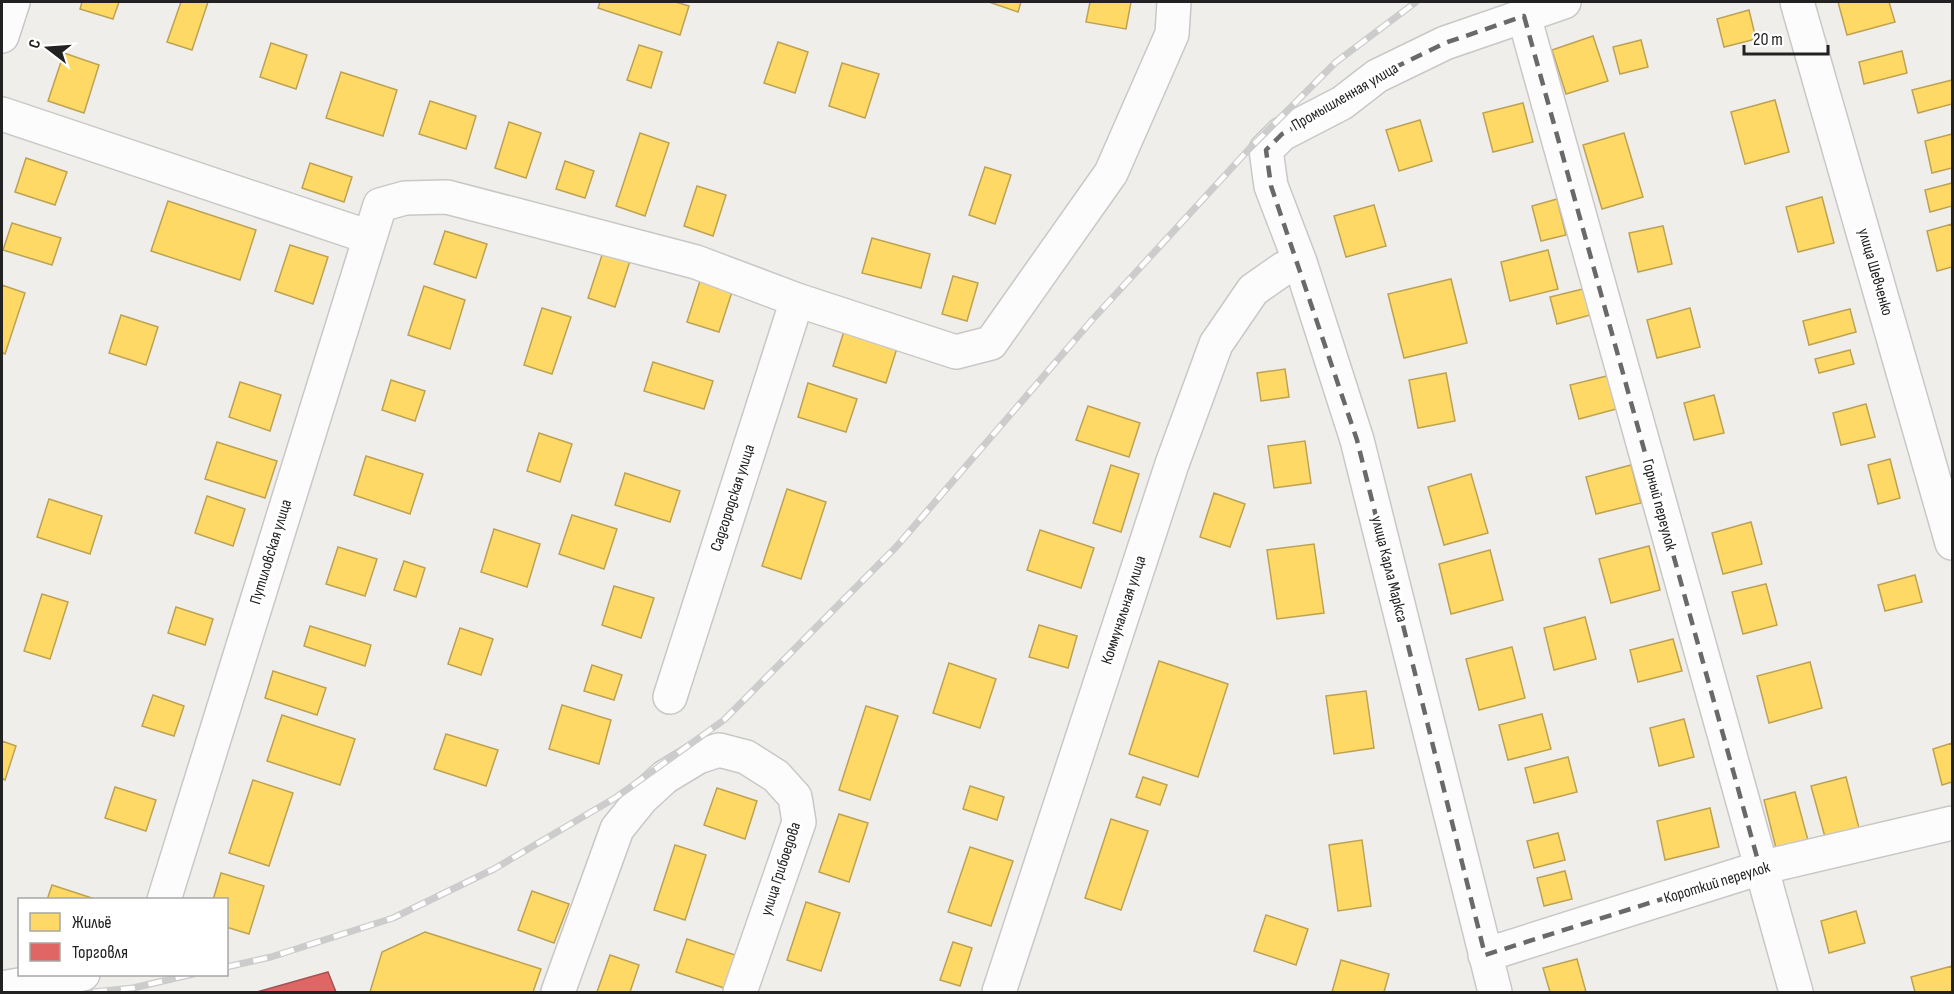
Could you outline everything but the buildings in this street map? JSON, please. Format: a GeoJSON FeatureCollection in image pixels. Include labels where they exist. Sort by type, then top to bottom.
{"type":"FeatureCollection","features":[{"type":"Feature","properties":{"kind":"street"},"geometry":{"type":"LineString","coordinates":[[2,36],[13,2]]}},
{"type":"Feature","properties":{"kind":"street"},"geometry":{"type":"LineString","coordinates":[[797,300],[956,352],[991,343],[1111,173],[1172,34],[1174,2]]}},
{"type":"Feature","properties":{"kind":"street","name":"Промышленная улица"},"geometry":{"type":"LineString","coordinates":[[1266,150],[1282,134],[1342,103],[1377,76],[1445,43],[1564,2]]}},
{"type":"Feature","properties":{"kind":"street","name":"улица Шевченко"},"geometry":{"type":"LineString","coordinates":[[1797,2],[1953,543]]}},
{"type":"Feature","properties":{"kind":"street","name":"Горный переулок"},"geometry":{"type":"LineString","coordinates":[[1524,16],[1796,993]]}},
{"type":"Feature","properties":{"kind":"street"},"geometry":{"type":"LineString","coordinates":[[2,114],[369,237]]}},
{"type":"Feature","properties":{"kind":"street","name":"улица Карла Маркса"},"geometry":{"type":"LineString","coordinates":[[1266,150],[1271,186],[1300,262],[1357,440],[1495,993]]}},
{"type":"Feature","properties":{"kind":"street","name":"Путиловская улица"},"geometry":{"type":"LineString","coordinates":[[165,898],[380,205],[405,198],[447,197],[696,262],[797,300]]}},
{"type":"Feature","properties":{"kind":"street","name":"Коммунальная улица"},"geometry":{"type":"LineString","coordinates":[[999,993],[1172,464],[1216,344],[1253,290],[1283,269],[1300,262]]}},
{"type":"Feature","properties":{"kind":"street","name":"Садгородская улица"},"geometry":{"type":"LineString","coordinates":[[670,697],[797,300]]}},
{"type":"Feature","properties":{"kind":"street","name":"улица Грибоедова"},"geometry":{"type":"LineString","coordinates":[[558,993],[617,829],[642,798],[665,777],[698,757],[719,750],[746,757],[777,776],[795,797],[799,822],[740,993]]}},
{"type":"Feature","properties":{"kind":"street","name":"Короткий переулок"},"geometry":{"type":"LineString","coordinates":[[1485,955],[1760,868],[1953,823]]}},
{"type":"Feature","properties":{"kind":"street"},"geometry":{"type":"LineString","coordinates":[[2,988],[77,976]]}},
{"type":"Feature","properties":{"kind":"highlighted area"},"geometry":{"type":"Polygon","coordinates":[[[1524,16],[1760,868],[1485,955],[1357,440],[1271,186],[1266,150],[1282,134],[1342,103],[1377,76],[1445,43],[1524,16]]]}},
{"type":"Feature","properties":{"kind":"railway"},"geometry":{"type":"LineString","coordinates":[[228,967],[271,957],[393,918],[494,869],[615,798],[724,720],[897,546],[1092,320],[1250,148],[1336,62],[1416,2]]}},
{"type":"Feature","properties":{"kind":"railway"},"geometry":{"type":"LineString","coordinates":[[93,992],[133,988],[184,976]]}}]}
